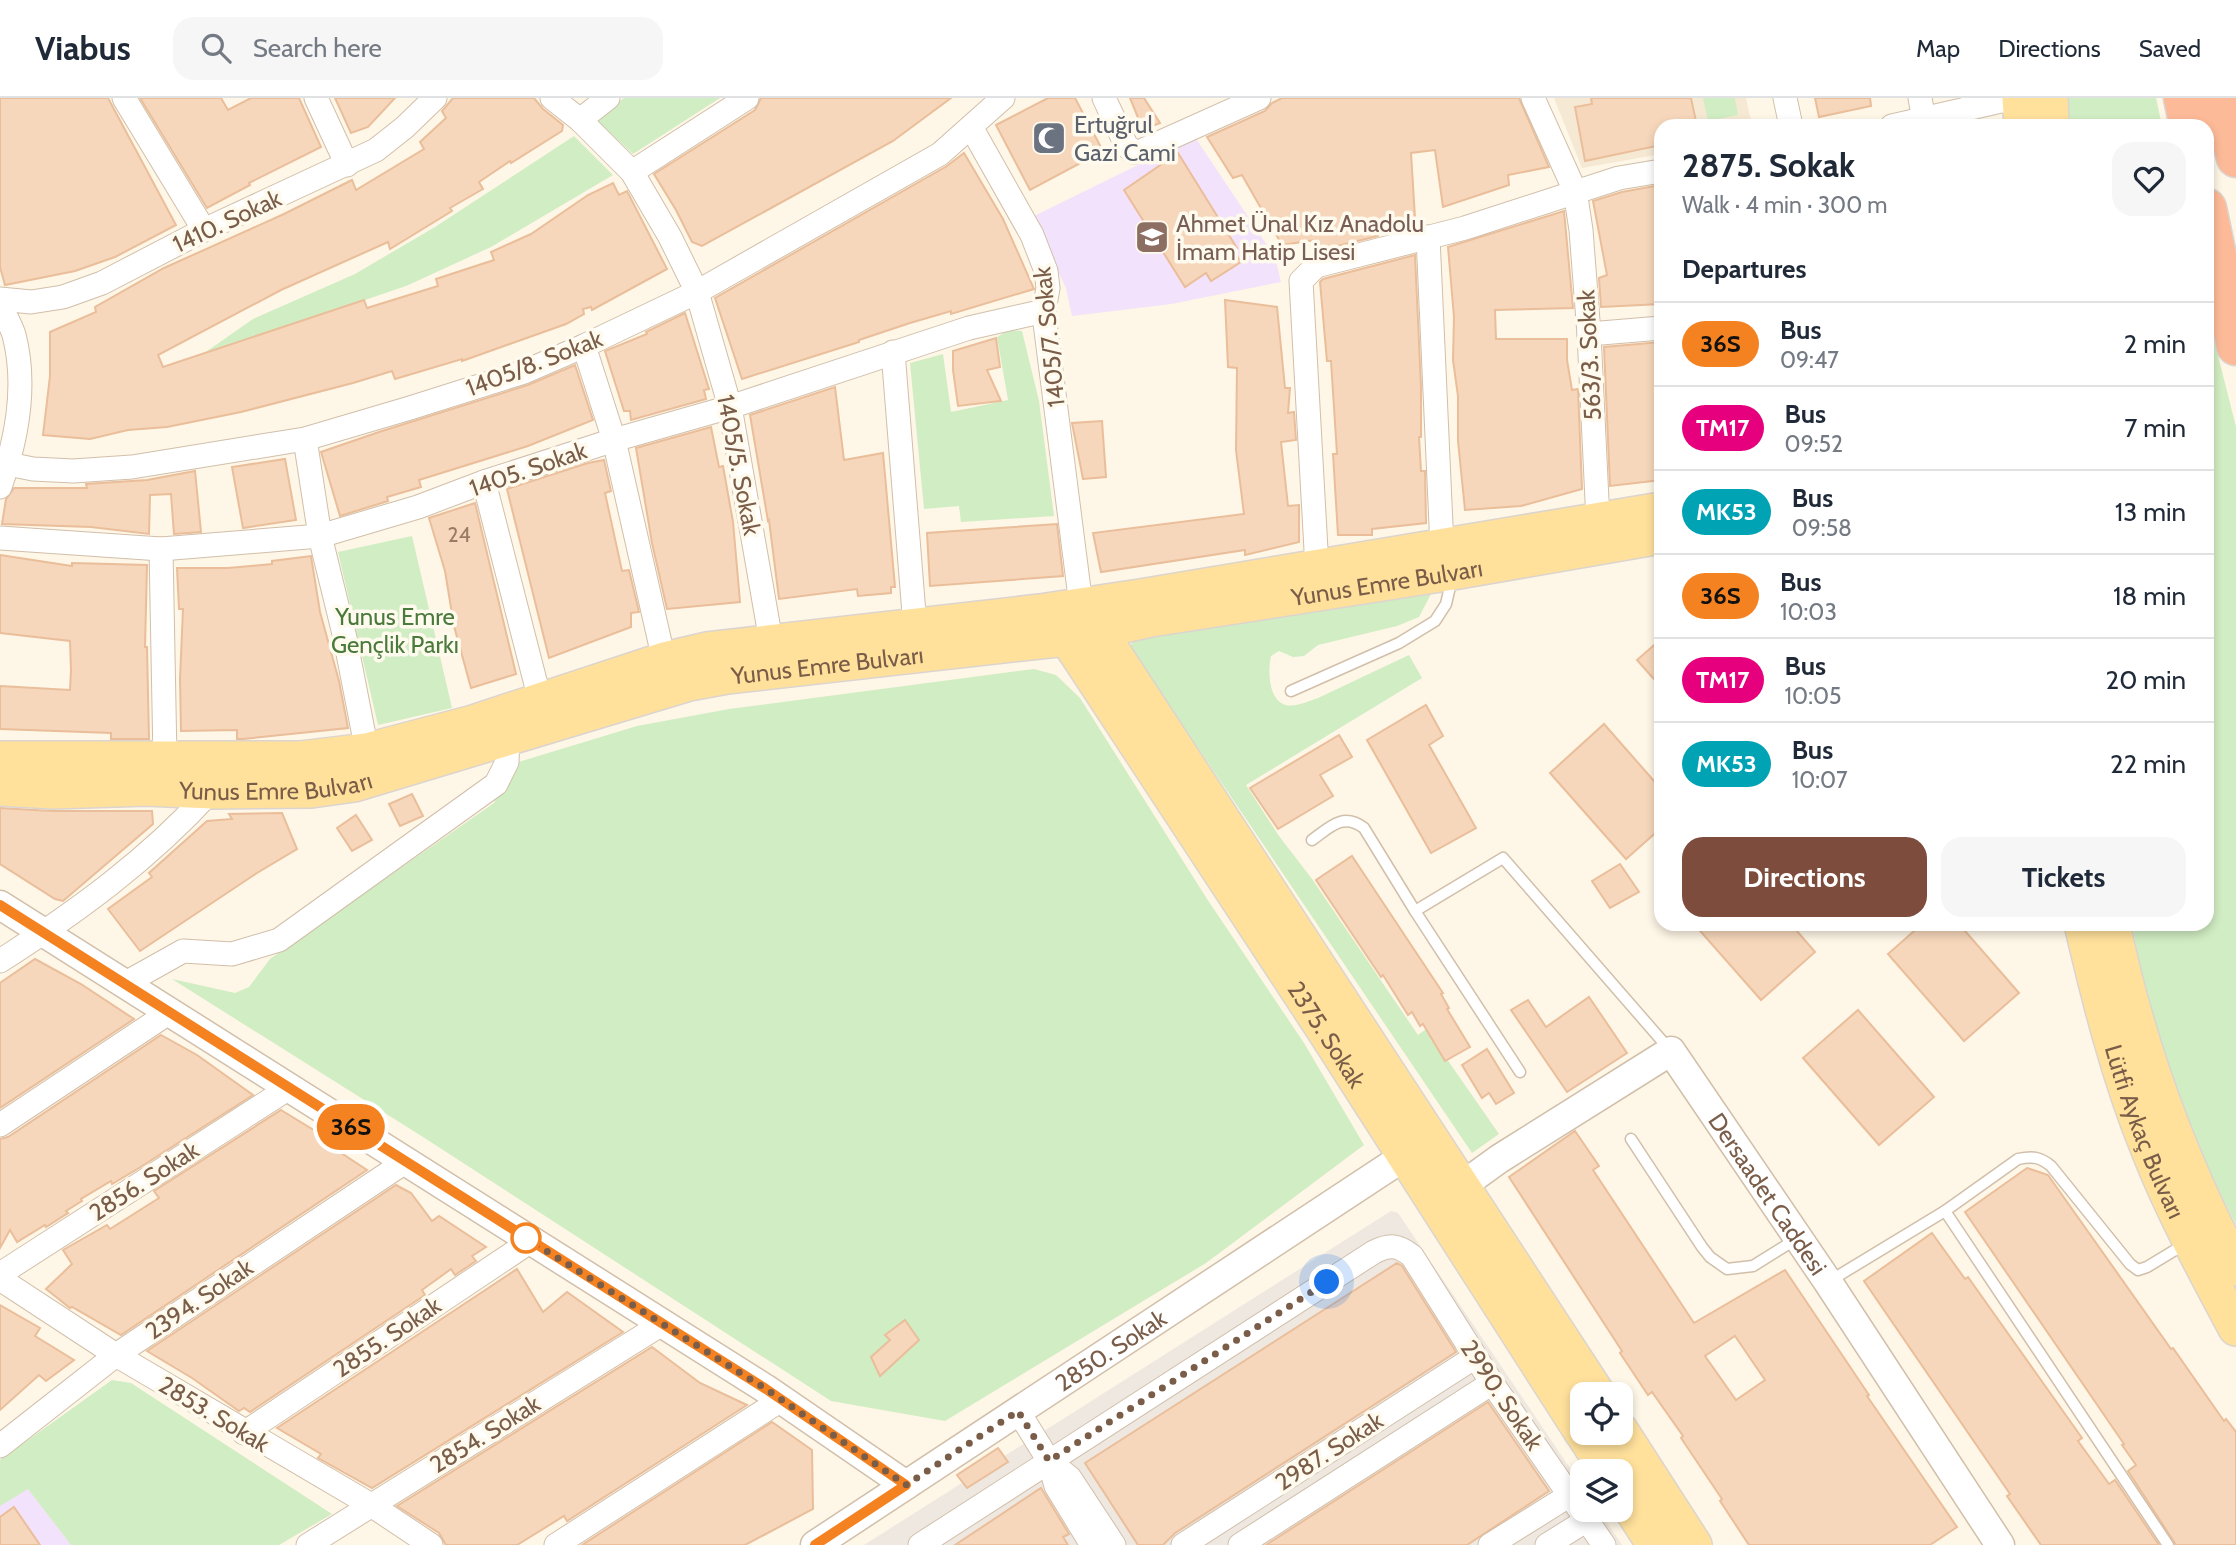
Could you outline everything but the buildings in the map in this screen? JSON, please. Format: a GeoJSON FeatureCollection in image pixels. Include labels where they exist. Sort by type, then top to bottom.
{"type":"FeatureCollection","features":[{"type":"Feature","properties":{"kind":"highway"},"geometry":{"type":"LineString","coordinates":[[2183,98],[2188,119]]}},
{"type":"Feature","properties":{"kind":"highway"},"geometry":{"type":"LineString","coordinates":[[2220,98],[2236,158]]}},
{"type":"Feature","properties":{"kind":"highway"},"geometry":{"type":"LineString","coordinates":[[2214,241],[2236,346]]}},
{"type":"Feature","properties":{"kind":"main road"},"geometry":{"type":"LineString","coordinates":[[2020,98],[2022,119]]}},
{"type":"Feature","properties":{"kind":"main road"},"geometry":{"type":"LineString","coordinates":[[2050,98],[2051,119]]}},
{"type":"Feature","properties":{"kind":"main road","name":"Yunus Emre Bulvarı"},"geometry":{"type":"LineString","coordinates":[[0,759],[300,759],[367,751],[435,734],[664,660],[706,650],[915,626],[1177,615],[1448,560],[1598,521],[1654,511]]}},
{"type":"Feature","properties":{"kind":"main road","name":"Yunus Emre Bulvarı"},"geometry":{"type":"LineString","coordinates":[[0,788],[53,791],[148,788],[211,791],[311,790],[354,784],[690,683],[1077,621],[1317,568],[1448,560],[1654,537]]}},
{"type":"Feature","properties":{"kind":"main road","name":"2375. Sokak"},"geometry":{"type":"LineString","coordinates":[[1077,621],[1418,1147],[1570,1410]]}},
{"type":"Feature","properties":{"kind":"main road","name":"Lütfi Aykaç Bulvarı"},"geometry":{"type":"LineString","coordinates":[[2084,931],[2119,1065],[2148,1149],[2236,1328]]}},
{"type":"Feature","properties":{"kind":"main road"},"geometry":{"type":"LineString","coordinates":[[2114,931],[2151,1075],[2188,1170],[2236,1268]]}},
{"type":"Feature","properties":{"kind":"main road","name":"2375. Sokak"},"geometry":{"type":"LineString","coordinates":[[1418,1147],[1463,1185],[1590,1382]]}},
{"type":"Feature","properties":{"kind":"main road"},"geometry":{"type":"LineString","coordinates":[[1630,1445],[1694,1545]]}},
{"type":"Feature","properties":{"kind":"main road"},"geometry":{"type":"LineString","coordinates":[[1633,1511],[1655,1545]]}},
{"type":"Feature","properties":{"kind":"street"},"geometry":{"type":"LineString","coordinates":[[124,98],[204,230]]}},
{"type":"Feature","properties":{"kind":"street"},"geometry":{"type":"LineString","coordinates":[[316,98],[347,165]]}},
{"type":"Feature","properties":{"kind":"street","name":"1410. Sokak"},"geometry":{"type":"LineString","coordinates":[[0,299],[31,302],[63,297],[102,283],[204,230],[376,150],[435,98]]}},
{"type":"Feature","properties":{"kind":"street","name":"1405/5. Sokak"},"geometry":{"type":"LineString","coordinates":[[552,98],[580,120],[632,172],[670,237],[697,292],[730,407],[771,641]]}},
{"type":"Feature","properties":{"kind":"street"},"geometry":{"type":"LineString","coordinates":[[580,120],[608,98]]}},
{"type":"Feature","properties":{"kind":"street"},"geometry":{"type":"LineString","coordinates":[[632,172],[747,98]]}},
{"type":"Feature","properties":{"kind":"street","name":"1405/8. Sokak"},"geometry":{"type":"LineString","coordinates":[[8,464],[33,469],[73,471],[131,467],[304,439],[524,372],[697,292],[940,154],[1003,98]]}},
{"type":"Feature","properties":{"kind":"street"},"geometry":{"type":"LineString","coordinates":[[1104,98],[1126,145],[1133,152],[1140,151],[1215,107],[1259,98]]}},
{"type":"Feature","properties":{"kind":"street","name":"563/3. Sokak"},"geometry":{"type":"LineString","coordinates":[[1534,98],[1576,191],[1589,334],[1598,521]]}},
{"type":"Feature","properties":{"kind":"street"},"geometry":{"type":"LineString","coordinates":[[1785,98],[1790,119]]}},
{"type":"Feature","properties":{"kind":"street"},"geometry":{"type":"LineString","coordinates":[[1923,115],[2014,98]]}},
{"type":"Feature","properties":{"kind":"street","name":"1405/7. Sokak"},"geometry":{"type":"LineString","coordinates":[[971,127],[1032,235],[1046,271],[1048,288],[1044,311],[1077,621]]}},
{"type":"Feature","properties":{"kind":"street"},"geometry":{"type":"LineString","coordinates":[[1317,568],[1301,281],[1316,266],[1465,228],[1619,178],[1654,172]]}},
{"type":"Feature","properties":{"kind":"street"},"geometry":{"type":"LineString","coordinates":[[1428,237],[1448,560]]}},
{"type":"Feature","properties":{"kind":"street"},"geometry":{"type":"LineString","coordinates":[[0,305],[13,334],[10,370],[18,419],[0,486]]}},
{"type":"Feature","properties":{"kind":"street","name":"1405. Sokak"},"geometry":{"type":"LineString","coordinates":[[0,538],[161,549],[320,536],[418,507],[484,482],[614,440],[730,407],[969,328],[1044,311]]}},
{"type":"Feature","properties":{"kind":"street"},"geometry":{"type":"LineString","coordinates":[[1589,334],[1654,329]]}},
{"type":"Feature","properties":{"kind":"street"},"geometry":{"type":"LineString","coordinates":[[584,346],[614,440],[664,660]]}},
{"type":"Feature","properties":{"kind":"street"},"geometry":{"type":"LineString","coordinates":[[893,352],[915,626]]}},
{"type":"Feature","properties":{"kind":"street"},"geometry":{"type":"LineString","coordinates":[[304,439],[320,536],[345,638],[367,751]]}},
{"type":"Feature","properties":{"kind":"street"},"geometry":{"type":"LineString","coordinates":[[484,482],[540,701]]}},
{"type":"Feature","properties":{"kind":"street"},"geometry":{"type":"LineString","coordinates":[[161,549],[165,759]]}},
{"type":"Feature","properties":{"kind":"street"},"geometry":{"type":"LineString","coordinates":[[124,984],[183,951],[232,954],[279,940],[496,784],[507,762],[508,739]]}},
{"type":"Feature","properties":{"kind":"street"},"geometry":{"type":"LineString","coordinates":[[0,961],[108,888],[191,813],[211,791]]}},
{"type":"Feature","properties":{"kind":"street"},"geometry":{"type":"LineString","coordinates":[[0,905],[782,1400],[906,1485]]}},
{"type":"Feature","properties":{"kind":"street"},"geometry":{"type":"LineString","coordinates":[[0,1125],[170,1013]]}},
{"type":"Feature","properties":{"kind":"street"},"geometry":{"type":"LineString","coordinates":[[1463,1185],[1499,1159],[1671,1051]]}},
{"type":"Feature","properties":{"kind":"street","name":"Dersaadet Caddesi"},"geometry":{"type":"LineString","coordinates":[[1671,1051],[1828,1282],[2000,1545]]}},
{"type":"Feature","properties":{"kind":"street","name":"2856. Sokak"},"geometry":{"type":"LineString","coordinates":[[0,1274],[289,1088]]}},
{"type":"Feature","properties":{"kind":"street","name":"2850. Sokak"},"geometry":{"type":"LineString","coordinates":[[815,1545],[1418,1147]]}},
{"type":"Feature","properties":{"kind":"street","name":"2394. Sokak"},"geometry":{"type":"LineString","coordinates":[[3,1439],[116,1355],[405,1161]]}},
{"type":"Feature","properties":{"kind":"street","name":"2855. Sokak"},"geometry":{"type":"LineString","coordinates":[[244,1433],[531,1241]]}},
{"type":"Feature","properties":{"kind":"street","name":"2990. Sokak"},"geometry":{"type":"LineString","coordinates":[[1049,1461],[1374,1252],[1387,1246],[1400,1246],[1412,1255],[1492,1383],[1570,1494]]}},
{"type":"Feature","properties":{"kind":"street","name":"2853. Sokak"},"geometry":{"type":"LineString","coordinates":[[0,1279],[116,1355],[244,1433],[371,1505],[431,1545]]}},
{"type":"Feature","properties":{"kind":"street","name":"2854. Sokak"},"geometry":{"type":"LineString","coordinates":[[308,1545],[662,1324]]}},
{"type":"Feature","properties":{"kind":"street","name":"2987. Sokak"},"geometry":{"type":"LineString","coordinates":[[1183,1545],[1475,1357]]}},
{"type":"Feature","properties":{"kind":"street","name":"2987. Sokak"},"geometry":{"type":"LineString","coordinates":[[1240,1545],[1492,1383]]}},
{"type":"Feature","properties":{"kind":"street"},"geometry":{"type":"LineString","coordinates":[[556,1545],[782,1400]]}},
{"type":"Feature","properties":{"kind":"street"},"geometry":{"type":"LineString","coordinates":[[1018,1411],[1049,1461],[1056,1486],[1092,1545]]}},
{"type":"Feature","properties":{"kind":"street"},"geometry":{"type":"LineString","coordinates":[[920,1545],[1049,1461]]}},
{"type":"Feature","properties":{"kind":"street"},"geometry":{"type":"LineString","coordinates":[[1049,1461],[1070,1478],[1114,1545]]}},
{"type":"Feature","properties":{"kind":"street"},"geometry":{"type":"LineString","coordinates":[[1490,1545],[1570,1494]]}},
{"type":"Feature","properties":{"kind":"street"},"geometry":{"type":"LineString","coordinates":[[1547,1545],[1584,1522]]}},
{"type":"Feature","properties":{"kind":"street","name":"2990. Sokak"},"geometry":{"type":"LineString","coordinates":[[1588,1522],[1604,1545]]}},
{"type":"Feature","properties":{"kind":"lane"},"geometry":{"type":"LineString","coordinates":[[1291,691],[1399,643],[1435,621],[1446,604],[1448,560]]}},
{"type":"Feature","properties":{"kind":"lane"},"geometry":{"type":"LineString","coordinates":[[1312,840],[1336,823],[1354,820],[1364,828],[1520,1072]]}},
{"type":"Feature","properties":{"kind":"lane"},"geometry":{"type":"LineString","coordinates":[[1415,911],[1503,858],[1671,1051]]}},
{"type":"Feature","properties":{"kind":"lane"},"geometry":{"type":"LineString","coordinates":[[1632,1139],[1702,1247],[1710,1257],[1727,1269],[1753,1266],[1798,1238]]}},
{"type":"Feature","properties":{"kind":"lane"},"geometry":{"type":"LineString","coordinates":[[1828,1282],[1945,1211],[2018,1159],[2041,1158],[2052,1166],[2130,1264],[2138,1270],[2191,1240]]}},
{"type":"Feature","properties":{"kind":"lane"},"geometry":{"type":"LineString","coordinates":[[1945,1211],[2168,1545]]}},
{"type":"Feature","properties":{"kind":"shaded area"},"geometry":{"type":"Polygon","coordinates":[[[1554,98],[1746,98],[1750,119],[1654,119],[1654,155],[1582,168],[1554,98]]]}},
{"type":"Feature","properties":{"kind":"shaded area","name":"Ahmet Ünal Kız Anadolu İmam Hatip Lisesi"},"geometry":{"type":"Polygon","coordinates":[[[1195,137],[1275,257],[1281,282],[1171,304],[1072,316],[1066,288],[1032,217],[1195,137]]]}},
{"type":"Feature","properties":{"kind":"shaded area"},"geometry":{"type":"Polygon","coordinates":[[[1391,1211],[1398,1213],[1570,1468],[1570,1522],[1607,1522],[1622,1545],[864,1545],[1391,1211]]]}},
{"type":"Feature","properties":{"kind":"shaded area"},"geometry":{"type":"Polygon","coordinates":[[[4,1457],[71,1545],[0,1545],[0,1460],[4,1457]]]}},
{"type":"Feature","properties":{"kind":"green space"},"geometry":{"type":"Polygon","coordinates":[[[624,98],[720,98],[633,154],[596,120],[624,98]]]}},
{"type":"Feature","properties":{"kind":"green space"},"geometry":{"type":"Polygon","coordinates":[[[1703,98],[1735,98],[1738,115],[1708,119],[1703,98]]]}},
{"type":"Feature","properties":{"kind":"green space"},"geometry":{"type":"Polygon","coordinates":[[[2067,98],[2156,98],[2160,119],[2068,119],[2067,98]]]}},
{"type":"Feature","properties":{"kind":"green space"},"geometry":{"type":"Polygon","coordinates":[[[574,136],[613,175],[491,247],[406,286],[200,356],[253,319],[355,274],[435,227],[574,136]]]}},
{"type":"Feature","properties":{"kind":"green space"},"geometry":{"type":"Polygon","coordinates":[[[1009,330],[1022,331],[1039,401],[1054,516],[961,522],[959,506],[924,509],[910,363],[943,354],[951,412],[1008,400],[997,337],[1009,330]]]}},
{"type":"Feature","properties":{"kind":"green space"},"geometry":{"type":"Polygon","coordinates":[[[2214,340],[2236,427],[2236,1225],[2202,1153],[2172,1079],[2139,963],[2133,931],[2214,931],[2214,340]]]}},
{"type":"Feature","properties":{"kind":"green space","name":"Yunus Emre Gençlik Parkı"},"geometry":{"type":"Polygon","coordinates":[[[412,536],[452,708],[378,725],[338,552],[412,536]]]}},
{"type":"Feature","properties":{"kind":"green space"},"geometry":{"type":"Polygon","coordinates":[[[1434,588],[1419,617],[1397,626],[1318,645],[1304,656],[1293,657],[1279,651],[1271,656],[1269,668],[1274,695],[1283,704],[1291,706],[1318,698],[1409,655],[1422,678],[1246,785],[1418,1035],[1426,1029],[1499,1134],[1472,1153],[1129,646],[1140,635],[1434,588]]]}},
{"type":"Feature","properties":{"kind":"green space"},"geometry":{"type":"Polygon","coordinates":[[[1034,669],[1056,675],[1080,698],[1207,899],[1304,1043],[1364,1145],[1206,1263],[945,1421],[831,1401],[423,1137],[172,979],[235,993],[249,987],[270,959],[494,803],[512,764],[637,726],[729,709],[1034,669]]]}},
{"type":"Feature","properties":{"kind":"green space"},"geometry":{"type":"Polygon","coordinates":[[[112,1380],[131,1383],[332,1514],[279,1545],[71,1545],[28,1489],[0,1506],[0,1460],[112,1380]]]}},
{"type":"Feature","properties":{"kind":"bus line","name":"36S"},"geometry":{"type":"LineString","coordinates":[[0,905],[766,1389],[906,1485],[815,1545]]}},
{"type":"Feature","properties":{"kind":"place","name":"Ertuğrul Gazi Cami"},"geometry":{"type":"Point","coordinates":[1049,138]}},
{"type":"Feature","properties":{"kind":"place","name":"Ahmet Ünal Kız Anadolu İmam Hatip Lisesi"},"geometry":{"type":"Point","coordinates":[1152,237]}},
{"type":"Feature","properties":{"kind":"route"},"geometry":{"type":"LineString","coordinates":[[526,1238],[766,1389],[906,1485],[1018,1411],[1049,1461],[1327,1282]]}}]}
